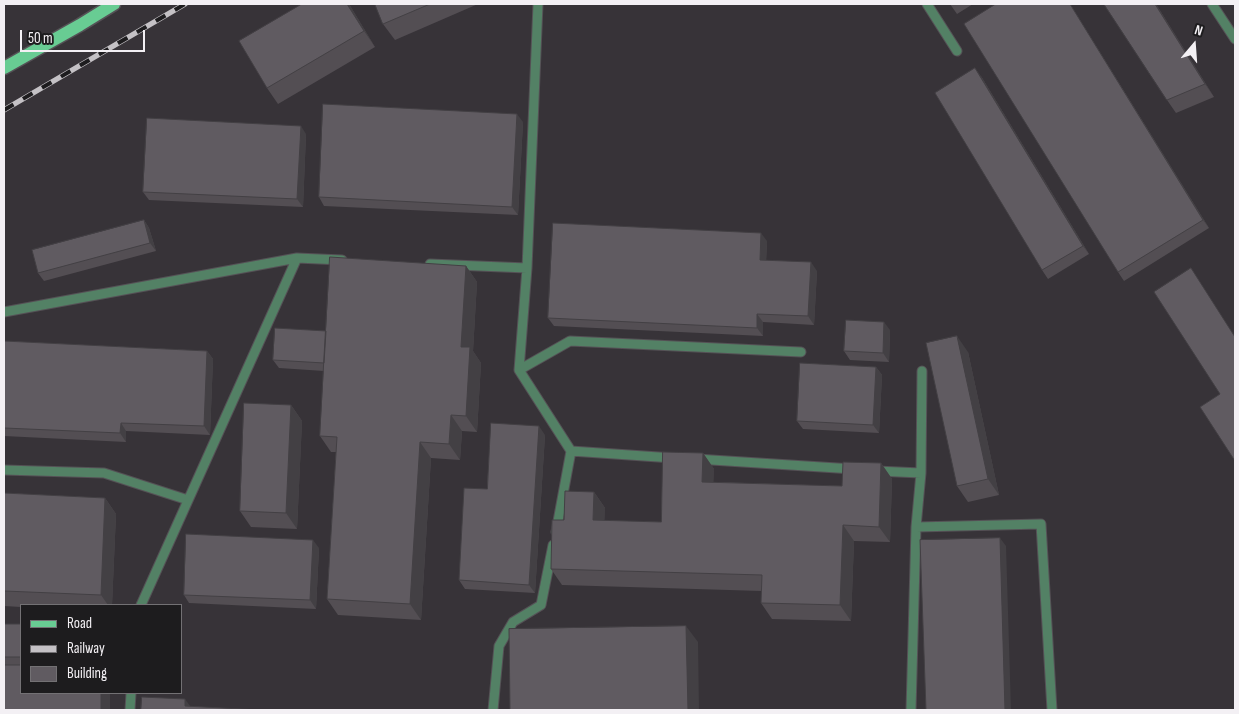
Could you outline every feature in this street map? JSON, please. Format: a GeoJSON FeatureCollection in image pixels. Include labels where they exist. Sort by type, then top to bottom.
{"type":"FeatureCollection","features":[{"type":"Feature","properties":{"kind":"main road"},"geometry":{"type":"LineString","coordinates":[[4,68],[114,4]]}},
{"type":"Feature","properties":{"kind":"lane"},"geometry":{"type":"LineString","coordinates":[[493,710],[498,646],[513,622],[541,605],[571,451],[519,370],[526,268],[538,4]]}},
{"type":"Feature","properties":{"kind":"lane"},"geometry":{"type":"LineString","coordinates":[[927,4],[957,52]]}},
{"type":"Feature","properties":{"kind":"lane"},"geometry":{"type":"LineString","coordinates":[[1212,4],[1235,39]]}},
{"type":"Feature","properties":{"kind":"lane"},"geometry":{"type":"LineString","coordinates":[[4,312],[297,258],[347,260]]}},
{"type":"Feature","properties":{"kind":"lane"},"geometry":{"type":"LineString","coordinates":[[141,604],[297,258]]}},
{"type":"Feature","properties":{"kind":"lane"},"geometry":{"type":"LineString","coordinates":[[417,263],[526,268]]}},
{"type":"Feature","properties":{"kind":"lane"},"geometry":{"type":"LineString","coordinates":[[519,370],[570,341],[801,352]]}},
{"type":"Feature","properties":{"kind":"lane"},"geometry":{"type":"LineString","coordinates":[[911,710],[916,527],[921,474],[922,371]]}},
{"type":"Feature","properties":{"kind":"lane"},"geometry":{"type":"LineString","coordinates":[[571,451],[678,458]]}},
{"type":"Feature","properties":{"kind":"lane"},"geometry":{"type":"LineString","coordinates":[[688,459],[921,474]]}},
{"type":"Feature","properties":{"kind":"lane"},"geometry":{"type":"LineString","coordinates":[[4,470],[104,473],[188,500]]}},
{"type":"Feature","properties":{"kind":"lane"},"geometry":{"type":"LineString","coordinates":[[916,527],[1041,524],[1052,710]]}},
{"type":"Feature","properties":{"kind":"lane"},"geometry":{"type":"LineString","coordinates":[[130,710],[131,694]]}},
{"type":"Feature","properties":{"kind":"building"},"geometry":{"type":"Polygon","coordinates":[[[302,4],[347,4],[364,31],[267,88],[239,41],[302,4]]]}},
{"type":"Feature","properties":{"kind":"building"},"geometry":{"type":"Polygon","coordinates":[[[375,4],[430,4],[383,24],[375,4]]]}},
{"type":"Feature","properties":{"kind":"building"},"geometry":{"type":"Polygon","coordinates":[[[996,4],[1070,4],[1203,220],[1118,272],[964,24],[996,4]]]}},
{"type":"Feature","properties":{"kind":"building"},"geometry":{"type":"Polygon","coordinates":[[[1104,4],[1155,4],[1205,84],[1167,100],[1104,4]]]}},
{"type":"Feature","properties":{"kind":"building"},"geometry":{"type":"Polygon","coordinates":[[[975,68],[1083,246],[1042,270],[935,93],[975,68]]]}},
{"type":"Feature","properties":{"kind":"building"},"geometry":{"type":"Polygon","coordinates":[[[323,104],[517,114],[512,207],[319,197],[323,104]]]}},
{"type":"Feature","properties":{"kind":"building"},"geometry":{"type":"Polygon","coordinates":[[[147,118],[301,126],[297,199],[143,192],[147,118]]]}},
{"type":"Feature","properties":{"kind":"building"},"geometry":{"type":"Polygon","coordinates":[[[144,220],[150,243],[38,273],[32,250],[144,220]]]}},
{"type":"Feature","properties":{"kind":"building"},"geometry":{"type":"Polygon","coordinates":[[[553,223],[761,233],[760,260],[811,262],[808,316],[757,314],[757,328],[548,318],[553,223]]]}},
{"type":"Feature","properties":{"kind":"building"},"geometry":{"type":"Polygon","coordinates":[[[330,257],[466,266],[461,347],[470,347],[466,416],[451,415],[449,444],[420,442],[410,604],[327,599],[337,437],[320,436],[330,257]]]}},
{"type":"Feature","properties":{"kind":"building"},"geometry":{"type":"Polygon","coordinates":[[[1191,268],[1235,337],[1235,461],[1200,407],[1220,394],[1154,292],[1191,268]]]}},
{"type":"Feature","properties":{"kind":"building"},"geometry":{"type":"Polygon","coordinates":[[[846,320],[884,322],[883,353],[844,351],[846,320]]]}},
{"type":"Feature","properties":{"kind":"building"},"geometry":{"type":"Polygon","coordinates":[[[275,328],[326,331],[324,363],[273,360],[275,328]]]}},
{"type":"Feature","properties":{"kind":"building"},"geometry":{"type":"Polygon","coordinates":[[[957,336],[988,479],[957,486],[926,343],[957,336]]]}},
{"type":"Feature","properties":{"kind":"building"},"geometry":{"type":"Polygon","coordinates":[[[4,341],[207,351],[204,426],[121,423],[120,433],[4,428],[4,341]]]}},
{"type":"Feature","properties":{"kind":"building"},"geometry":{"type":"Polygon","coordinates":[[[800,363],[876,367],[873,425],[797,421],[800,363]]]}},
{"type":"Feature","properties":{"kind":"building"},"geometry":{"type":"Polygon","coordinates":[[[244,403],[291,405],[286,513],[240,511],[244,403]]]}},
{"type":"Feature","properties":{"kind":"building"},"geometry":{"type":"Polygon","coordinates":[[[491,423],[539,426],[529,585],[459,580],[464,488],[487,489],[491,423]]]}},
{"type":"Feature","properties":{"kind":"building"},"geometry":{"type":"Polygon","coordinates":[[[663,452],[703,453],[702,482],[842,486],[843,462],[881,463],[879,527],[843,525],[840,605],[761,603],[762,575],[551,569],[552,520],[564,520],[565,491],[594,492],[593,520],[661,522],[663,452]]]}},
{"type":"Feature","properties":{"kind":"building"},"geometry":{"type":"Polygon","coordinates":[[[4,493],[105,498],[101,595],[4,591],[4,493]]]}},
{"type":"Feature","properties":{"kind":"building"},"geometry":{"type":"Polygon","coordinates":[[[186,534],[313,540],[310,600],[184,595],[186,534]]]}},
{"type":"Feature","properties":{"kind":"building"},"geometry":{"type":"Polygon","coordinates":[[[1000,538],[1005,710],[926,710],[920,540],[1000,538]]]}},
{"type":"Feature","properties":{"kind":"building"},"geometry":{"type":"Polygon","coordinates":[[[4,624],[20,624],[20,657],[4,657],[4,624]]]}},
{"type":"Feature","properties":{"kind":"building"},"geometry":{"type":"Polygon","coordinates":[[[686,626],[688,710],[510,710],[509,629],[686,626]]]}},
{"type":"Feature","properties":{"kind":"building"},"geometry":{"type":"Polygon","coordinates":[[[4,665],[20,665],[20,694],[101,694],[101,710],[4,710],[4,665]]]}},
{"type":"Feature","properties":{"kind":"building"},"geometry":{"type":"Polygon","coordinates":[[[142,697],[185,699],[185,706],[260,710],[141,710],[142,697]]]}},
{"type":"Feature","properties":{"kind":"railway"},"geometry":{"type":"LineString","coordinates":[[4,110],[185,4]]}}]}
